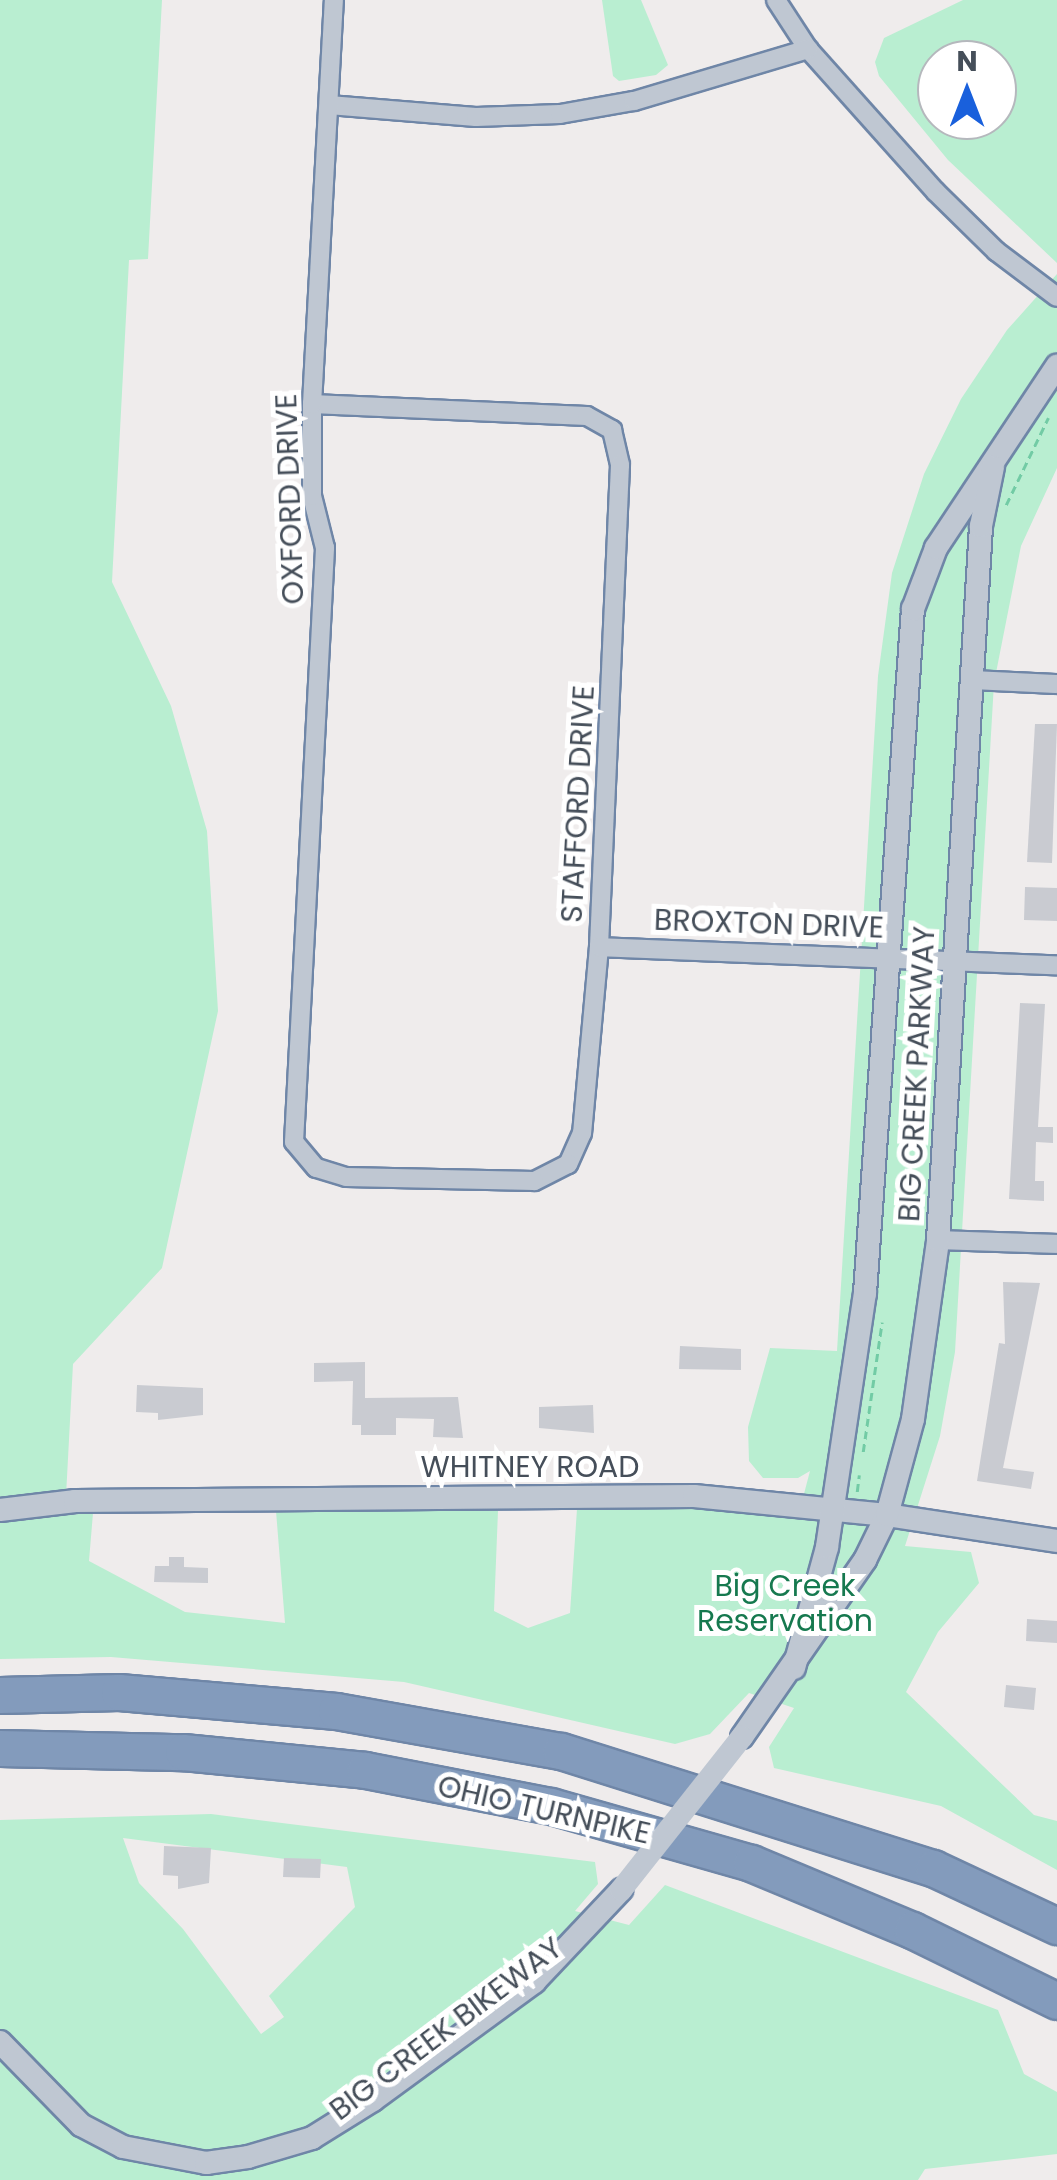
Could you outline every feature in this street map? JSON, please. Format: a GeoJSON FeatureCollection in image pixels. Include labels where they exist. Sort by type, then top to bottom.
{"type":"FeatureCollection","features":[{"type":"Feature","properties":{"kind":"highway","name":"OHIO TURNPIKE"},"geometry":{"type":"LineString","coordinates":[[0,1695],[119,1692],[336,1711],[561,1751],[933,1868],[1057,1926]]}},
{"type":"Feature","properties":{"kind":"highway","name":"OHIO TURNPIKE"},"geometry":{"type":"LineString","coordinates":[[0,1748],[183,1752],[346,1768],[551,1806],[751,1863],[912,1930],[1057,2000]]}},
{"type":"Feature","properties":{"kind":"street","name":"OXFORD DRIVE"},"geometry":{"type":"LineString","coordinates":[[294,1116],[325,548],[312,496],[312,404],[334,0]]}},
{"type":"Feature","properties":{"kind":"street"},"geometry":{"type":"LineString","coordinates":[[776,0],[808,49],[960,215],[1057,297]]}},
{"type":"Feature","properties":{"kind":"street"},"geometry":{"type":"LineString","coordinates":[[329,105],[476,117],[560,114],[634,101],[808,49]]}},
{"type":"Feature","properties":{"kind":"street","name":"BIG CREEK PARKWAY"},"geometry":{"type":"LineString","coordinates":[[794,1668],[833,1508],[865,1293],[913,609],[936,548],[1057,366]]}},
{"type":"Feature","properties":{"kind":"street","name":"STAFFORD DRIVE"},"geometry":{"type":"LineString","coordinates":[[294,1116],[294,1142],[316,1168],[346,1177],[534,1181],[568,1164],[582,1133],[599,947],[620,465],[612,430],[587,416],[312,404]]}},
{"type":"Feature","properties":{"kind":"street","name":"BIG CREEK PARKWAY"},"geometry":{"type":"LineString","coordinates":[[0,2042],[81,2125],[123,2148],[206,2163],[248,2157],[312,2138],[373,2100],[534,1982],[621,1890],[794,1668],[887,1514],[929,1336],[981,526],[996,454]]}},
{"type":"Feature","properties":{"kind":"street"},"geometry":{"type":"LineString","coordinates":[[971,680],[1057,684]]}},
{"type":"Feature","properties":{"kind":"street","name":"BROXTON DRIVE"},"geometry":{"type":"LineString","coordinates":[[599,947],[888,954],[1057,965]]}},
{"type":"Feature","properties":{"kind":"street"},"geometry":{"type":"LineString","coordinates":[[938,1240],[1057,1244]]}},
{"type":"Feature","properties":{"kind":"street","name":"WHITNEY ROAD"},"geometry":{"type":"LineString","coordinates":[[0,1510],[75,1501],[694,1496],[887,1514],[1057,1541]]}},
{"type":"Feature","properties":{"kind":"path"},"geometry":{"type":"LineString","coordinates":[[998,515],[1052,411]]}},
{"type":"Feature","properties":{"kind":"green space","name":"Big Creek Reservation"},"geometry":{"type":"Polygon","coordinates":[[[0,0],[162,0],[148,259],[129,260],[112,582],[171,706],[207,831],[218,1011],[162,1268],[73,1364],[65,1515],[93,1513],[89,1561],[185,1612],[285,1623],[276,1511],[498,1511],[494,1611],[528,1628],[570,1613],[577,1509],[592,1509],[593,1497],[800,1509],[810,1471],[798,1478],[763,1478],[749,1461],[748,1427],[770,1348],[837,1351],[878,676],[892,573],[924,474],[961,399],[1007,330],[1057,274],[1057,468],[1021,546],[994,683],[955,1352],[940,1436],[905,1546],[971,1552],[979,1583],[938,1632],[906,1692],[1034,1815],[1057,1821],[1057,1870],[941,1806],[774,1768],[769,1747],[794,1708],[749,1693],[710,1734],[675,1744],[404,1682],[111,1657],[0,1659],[0,0]]]}},
{"type":"Feature","properties":{"kind":"green space"},"geometry":{"type":"Polygon","coordinates":[[[602,0],[641,0],[668,65],[656,75],[619,81],[613,76],[602,0]]]}},
{"type":"Feature","properties":{"kind":"green space"},"geometry":{"type":"Polygon","coordinates":[[[963,0],[1057,0],[1057,263],[932,140],[1017,140],[1017,40],[917,40],[917,122],[879,76],[875,62],[884,38],[963,0]]]}},
{"type":"Feature","properties":{"kind":"green space"},"geometry":{"type":"Polygon","coordinates":[[[211,1814],[595,1862],[598,1884],[575,1911],[629,1925],[665,1885],[998,2010],[1024,2074],[1057,2092],[1057,2154],[925,2169],[918,2180],[0,2180],[0,1820],[211,1814]],[[123,1838],[139,1883],[183,1929],[261,2034],[284,2017],[269,1996],[355,1907],[347,1867],[123,1838]]]}},
{"type":"Feature","properties":{"kind":"building"},"geometry":{"type":"Polygon","coordinates":[[[1035,724],[1057,724],[1052,863],[1027,862],[1035,724]]]}},
{"type":"Feature","properties":{"kind":"building"},"geometry":{"type":"Polygon","coordinates":[[[1025,887],[1057,888],[1057,921],[1024,920],[1025,887]]]}},
{"type":"Feature","properties":{"kind":"building"},"geometry":{"type":"Polygon","coordinates":[[[1020,1003],[1045,1004],[1038,1127],[1053,1127],[1053,1143],[1036,1142],[1035,1181],[1044,1181],[1044,1201],[1009,1199],[1020,1003]]]}},
{"type":"Feature","properties":{"kind":"building"},"geometry":{"type":"Polygon","coordinates":[[[1003,1282],[1040,1283],[1003,1468],[1034,1472],[1031,1489],[977,1481],[999,1343],[1005,1344],[1003,1282]]]}},
{"type":"Feature","properties":{"kind":"building"},"geometry":{"type":"Polygon","coordinates":[[[680,1346],[741,1349],[741,1370],[679,1369],[680,1346]]]}},
{"type":"Feature","properties":{"kind":"building"},"geometry":{"type":"Polygon","coordinates":[[[365,1362],[365,1398],[458,1397],[463,1438],[433,1437],[434,1419],[396,1418],[396,1435],[361,1435],[361,1425],[352,1425],[353,1381],[314,1382],[314,1363],[365,1362]]]}},
{"type":"Feature","properties":{"kind":"building"},"geometry":{"type":"Polygon","coordinates":[[[137,1385],[203,1388],[203,1415],[158,1420],[158,1413],[136,1412],[137,1385]]]}},
{"type":"Feature","properties":{"kind":"building"},"geometry":{"type":"Polygon","coordinates":[[[593,1405],[594,1433],[539,1428],[539,1407],[593,1405]]]}},
{"type":"Feature","properties":{"kind":"building"},"geometry":{"type":"Polygon","coordinates":[[[169,1557],[184,1557],[184,1567],[208,1568],[208,1583],[154,1582],[155,1566],[169,1566],[169,1557]]]}},
{"type":"Feature","properties":{"kind":"building"},"geometry":{"type":"Polygon","coordinates":[[[1027,1619],[1057,1621],[1057,1643],[1026,1641],[1027,1619]]]}},
{"type":"Feature","properties":{"kind":"building"},"geometry":{"type":"Polygon","coordinates":[[[1006,1685],[1036,1688],[1034,1710],[1004,1707],[1006,1685]]]}},
{"type":"Feature","properties":{"kind":"building"},"geometry":{"type":"Polygon","coordinates":[[[164,1846],[211,1848],[209,1883],[178,1889],[178,1876],[163,1875],[164,1846]]]}},
{"type":"Feature","properties":{"kind":"building"},"geometry":{"type":"Polygon","coordinates":[[[284,1858],[321,1859],[320,1878],[283,1877],[284,1858]]]}}]}
